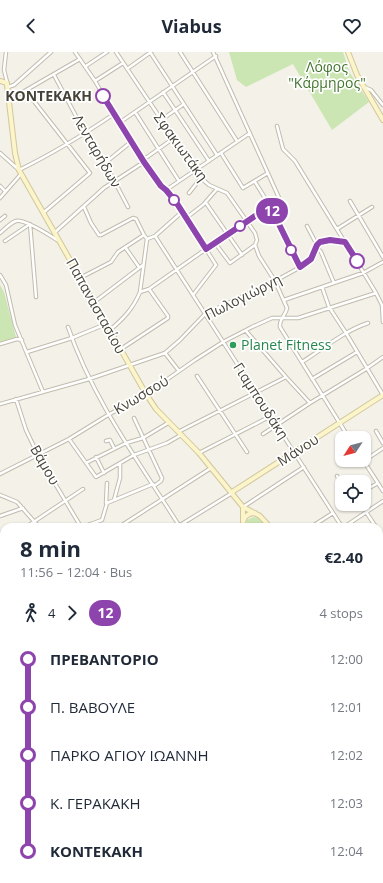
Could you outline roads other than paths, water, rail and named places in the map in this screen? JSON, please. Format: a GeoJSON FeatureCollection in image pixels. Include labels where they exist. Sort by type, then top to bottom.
{"type":"FeatureCollection","features":[{"type":"Feature","properties":{"kind":"street"},"geometry":{"type":"LineString","coordinates":[[6,52],[4,70],[7,85]]}},
{"type":"Feature","properties":{"kind":"street"},"geometry":{"type":"LineString","coordinates":[[0,81],[7,85],[14,85],[51,52]]}},
{"type":"Feature","properties":{"kind":"street"},"geometry":{"type":"LineString","coordinates":[[75,52],[86,66],[131,142],[161,186],[166,190],[182,212],[216,266],[193,295]]}},
{"type":"Feature","properties":{"kind":"street"},"geometry":{"type":"LineString","coordinates":[[86,66],[107,52]]}},
{"type":"Feature","properties":{"kind":"street","name":"Σφακιωτάκη"},"geometry":{"type":"LineString","coordinates":[[116,52],[195,170],[209,185],[227,193],[246,221],[256,236],[255,245],[259,256],[275,281],[284,300]]}},
{"type":"Feature","properties":{"kind":"street"},"geometry":{"type":"LineString","coordinates":[[127,69],[151,52],[217,155]]}},
{"type":"Feature","properties":{"kind":"street"},"geometry":{"type":"LineString","coordinates":[[180,52],[237,141]]}},
{"type":"Feature","properties":{"kind":"street"},"geometry":{"type":"LineString","coordinates":[[140,292],[149,289],[246,221],[280,200],[213,52]]}},
{"type":"Feature","properties":{"kind":"street"},"geometry":{"type":"LineString","coordinates":[[348,52],[352,65],[383,120]]}},
{"type":"Feature","properties":{"kind":"street"},"geometry":{"type":"LineString","coordinates":[[120,123],[216,56]]}},
{"type":"Feature","properties":{"kind":"street"},"geometry":{"type":"LineString","coordinates":[[9,100],[80,59]]}},
{"type":"Feature","properties":{"kind":"street"},"geometry":{"type":"LineString","coordinates":[[95,82],[123,63]]}},
{"type":"Feature","properties":{"kind":"street","name":"Λενταρήδων"},"geometry":{"type":"LineString","coordinates":[[54,75],[85,133],[105,163],[128,207]]}},
{"type":"Feature","properties":{"kind":"street","name":"Παπαναστασίου"},"geometry":{"type":"LineString","coordinates":[[7,85],[15,153],[20,172],[120,350],[156,409],[168,423],[199,453],[243,507],[256,513]]}},
{"type":"Feature","properties":{"kind":"street"},"geometry":{"type":"LineString","coordinates":[[364,87],[371,90],[383,105]]}},
{"type":"Feature","properties":{"kind":"street"},"geometry":{"type":"LineString","coordinates":[[26,91],[90,173],[43,214]]}},
{"type":"Feature","properties":{"kind":"street"},"geometry":{"type":"LineString","coordinates":[[163,92],[209,161]]}},
{"type":"Feature","properties":{"kind":"street"},"geometry":{"type":"LineString","coordinates":[[161,120],[184,104]]}},
{"type":"Feature","properties":{"kind":"street"},"geometry":{"type":"LineString","coordinates":[[135,112],[179,181]]}},
{"type":"Feature","properties":{"kind":"street"},"geometry":{"type":"LineString","coordinates":[[0,198],[20,172],[114,114]]}},
{"type":"Feature","properties":{"kind":"street"},"geometry":{"type":"LineString","coordinates":[[277,126],[283,150],[295,161],[376,293],[382,305],[383,322]]}},
{"type":"Feature","properties":{"kind":"street"},"geometry":{"type":"LineString","coordinates":[[166,190],[250,133]]}},
{"type":"Feature","properties":{"kind":"street"},"geometry":{"type":"LineString","coordinates":[[54,233],[100,191],[144,161],[174,138]]}},
{"type":"Feature","properties":{"kind":"street"},"geometry":{"type":"LineString","coordinates":[[105,163],[131,142]]}},
{"type":"Feature","properties":{"kind":"street"},"geometry":{"type":"LineString","coordinates":[[0,153],[20,172]]}},
{"type":"Feature","properties":{"kind":"street"},"geometry":{"type":"LineString","coordinates":[[220,153],[244,188],[268,173]]}},
{"type":"Feature","properties":{"kind":"street"},"geometry":{"type":"LineString","coordinates":[[189,193],[202,178]]}},
{"type":"Feature","properties":{"kind":"street"},"geometry":{"type":"LineString","coordinates":[[255,182],[270,206],[300,267]]}},
{"type":"Feature","properties":{"kind":"street"},"geometry":{"type":"LineString","coordinates":[[0,186],[5,191]]}},
{"type":"Feature","properties":{"kind":"street"},"geometry":{"type":"LineString","coordinates":[[186,218],[206,203],[216,188]]}},
{"type":"Feature","properties":{"kind":"street"},"geometry":{"type":"LineString","coordinates":[[350,202],[383,257]]}},
{"type":"Feature","properties":{"kind":"street"},"geometry":{"type":"LineString","coordinates":[[206,203],[242,255]]}},
{"type":"Feature","properties":{"kind":"street"},"geometry":{"type":"LineString","coordinates":[[84,207],[97,233],[101,235],[133,218],[136,219],[147,239],[140,292],[130,311],[110,330]]}},
{"type":"Feature","properties":{"kind":"street"},"geometry":{"type":"LineString","coordinates":[[337,229],[372,207]]}},
{"type":"Feature","properties":{"kind":"street"},"geometry":{"type":"LineString","coordinates":[[147,239],[155,236],[182,212]]}},
{"type":"Feature","properties":{"kind":"street"},"geometry":{"type":"LineString","coordinates":[[0,220],[5,216]]}},
{"type":"Feature","properties":{"kind":"street"},"geometry":{"type":"LineString","coordinates":[[0,233],[17,221],[30,224],[60,241]]}},
{"type":"Feature","properties":{"kind":"street"},"geometry":{"type":"LineString","coordinates":[[5,241],[30,224]]}},
{"type":"Feature","properties":{"kind":"street"},"geometry":{"type":"LineString","coordinates":[[30,224],[36,297]]}},
{"type":"Feature","properties":{"kind":"street"},"geometry":{"type":"LineString","coordinates":[[307,226],[316,246],[321,252],[334,283]]}},
{"type":"Feature","properties":{"kind":"street"},"geometry":{"type":"LineString","coordinates":[[80,279],[111,262],[116,254],[144,235]]}},
{"type":"Feature","properties":{"kind":"street","name":"Γιαμπουδάκη"},"geometry":{"type":"LineString","coordinates":[[155,236],[340,523]]}},
{"type":"Feature","properties":{"kind":"street"},"geometry":{"type":"LineString","coordinates":[[316,246],[325,240],[345,242]]}},
{"type":"Feature","properties":{"kind":"street"},"geometry":{"type":"LineString","coordinates":[[215,243],[229,263],[255,245]]}},
{"type":"Feature","properties":{"kind":"street","name":"Πωλογιώργη"},"geometry":{"type":"LineString","coordinates":[[0,404],[89,379],[165,353],[205,314],[275,281],[300,267],[311,259],[316,246]]}},
{"type":"Feature","properties":{"kind":"street"},"geometry":{"type":"LineString","coordinates":[[125,247],[139,268]]}},
{"type":"Feature","properties":{"kind":"street"},"geometry":{"type":"LineString","coordinates":[[344,431],[280,327],[282,318],[287,308],[284,300],[363,273],[383,262]]}},
{"type":"Feature","properties":{"kind":"street"},"geometry":{"type":"LineString","coordinates":[[93,303],[144,265]]}},
{"type":"Feature","properties":{"kind":"street"},"geometry":{"type":"LineString","coordinates":[[0,275],[6,285],[15,325],[43,392]]}},
{"type":"Feature","properties":{"kind":"street"},"geometry":{"type":"LineString","coordinates":[[322,287],[329,307],[383,395]]}},
{"type":"Feature","properties":{"kind":"street"},"geometry":{"type":"LineString","coordinates":[[120,350],[168,318],[149,289]]}},
{"type":"Feature","properties":{"kind":"street","name":"Κνωσσού"},"geometry":{"type":"LineString","coordinates":[[0,474],[38,455],[146,394],[179,370],[223,342],[272,318],[298,318],[376,293]]}},
{"type":"Feature","properties":{"kind":"street"},"geometry":{"type":"LineString","coordinates":[[302,362],[346,333],[358,326],[368,323]]}},
{"type":"Feature","properties":{"kind":"street"},"geometry":{"type":"LineString","coordinates":[[27,352],[72,338],[106,324]]}},
{"type":"Feature","properties":{"kind":"street"},"geometry":{"type":"LineString","coordinates":[[68,327],[89,379],[108,415],[177,523]]}},
{"type":"Feature","properties":{"kind":"street"},"geometry":{"type":"LineString","coordinates":[[246,331],[310,403]]}},
{"type":"Feature","properties":{"kind":"street"},"geometry":{"type":"LineString","coordinates":[[0,344],[17,339],[22,340]]}},
{"type":"Feature","properties":{"kind":"street"},"geometry":{"type":"LineString","coordinates":[[312,379],[357,352]]}},
{"type":"Feature","properties":{"kind":"street"},"geometry":{"type":"LineString","coordinates":[[165,353],[179,370]]}},
{"type":"Feature","properties":{"kind":"street"},"geometry":{"type":"LineString","coordinates":[[263,434],[366,369],[383,356]]}},
{"type":"Feature","properties":{"kind":"street"},"geometry":{"type":"LineString","coordinates":[[197,376],[247,452]]}},
{"type":"Feature","properties":{"kind":"street"},"geometry":{"type":"LineString","coordinates":[[69,438],[95,477],[99,476],[134,455],[167,443],[179,434],[220,410],[286,377]]}},
{"type":"Feature","properties":{"kind":"street","name":"Μάνου"},"geometry":{"type":"LineString","coordinates":[[232,492],[295,453],[383,395]]}},
{"type":"Feature","properties":{"kind":"street","name":"Βάμου"},"geometry":{"type":"LineString","coordinates":[[16,399],[26,430],[38,455],[79,523]]}},
{"type":"Feature","properties":{"kind":"street"},"geometry":{"type":"LineString","coordinates":[[199,453],[271,416]]}},
{"type":"Feature","properties":{"kind":"street"},"geometry":{"type":"LineString","coordinates":[[106,503],[154,485],[161,481],[162,478],[134,418]]}},
{"type":"Feature","properties":{"kind":"street"},"geometry":{"type":"LineString","coordinates":[[86,463],[114,448],[143,438],[168,423]]}},
{"type":"Feature","properties":{"kind":"street"},"geometry":{"type":"LineString","coordinates":[[376,431],[383,443]]}},
{"type":"Feature","properties":{"kind":"street"},"geometry":{"type":"LineString","coordinates":[[106,441],[110,440],[114,448]]}},
{"type":"Feature","properties":{"kind":"street"},"geometry":{"type":"LineString","coordinates":[[371,456],[383,448]]}},
{"type":"Feature","properties":{"kind":"street"},"geometry":{"type":"LineString","coordinates":[[96,457],[104,473]]}},
{"type":"Feature","properties":{"kind":"street"},"geometry":{"type":"LineString","coordinates":[[114,500],[120,478],[120,463]]}},
{"type":"Feature","properties":{"kind":"street"},"geometry":{"type":"LineString","coordinates":[[243,522],[243,507],[304,467]]}},
{"type":"Feature","properties":{"kind":"street"},"geometry":{"type":"LineString","coordinates":[[368,467],[383,491]]}},
{"type":"Feature","properties":{"kind":"street"},"geometry":{"type":"LineString","coordinates":[[128,523],[212,468]]}},
{"type":"Feature","properties":{"kind":"street"},"geometry":{"type":"LineString","coordinates":[[93,523],[102,520],[106,503],[107,483]]}},
{"type":"Feature","properties":{"kind":"street"},"geometry":{"type":"LineString","coordinates":[[371,487],[378,483]]}},
{"type":"Feature","properties":{"kind":"street"},"geometry":{"type":"LineString","coordinates":[[0,495],[17,502],[35,522],[83,489]]}},
{"type":"Feature","properties":{"kind":"street"},"geometry":{"type":"LineString","coordinates":[[184,523],[232,492]]}},
{"type":"Feature","properties":{"kind":"street"},"geometry":{"type":"LineString","coordinates":[[349,523],[383,501]]}},
{"type":"Feature","properties":{"kind":"street"},"geometry":{"type":"LineString","coordinates":[[0,516],[23,508]]}},
{"type":"Feature","properties":{"kind":"street"},"geometry":{"type":"LineString","coordinates":[[366,512],[373,523]]}},
{"type":"Feature","properties":{"kind":"street"},"geometry":{"type":"LineString","coordinates":[[243,522],[248,514],[256,513],[267,523]]}},
{"type":"Feature","properties":{"kind":"street"},"geometry":{"type":"LineString","coordinates":[[317,523],[333,513]]}},
{"type":"Feature","properties":{"kind":"place","name":"ΚΟΝΤΕΚΑΚΗ"},"geometry":{"type":"Point","coordinates":[103,96]}},
{"type":"Feature","properties":{"kind":"place","name":"Planet Fitness"},"geometry":{"type":"Point","coordinates":[233,345]}},
{"type":"Feature","properties":{"kind":"park label","name":"Λόφος \"Κάρμηρος\""},"geometry":{"type":"Point","coordinates":[327,76]}}]}
